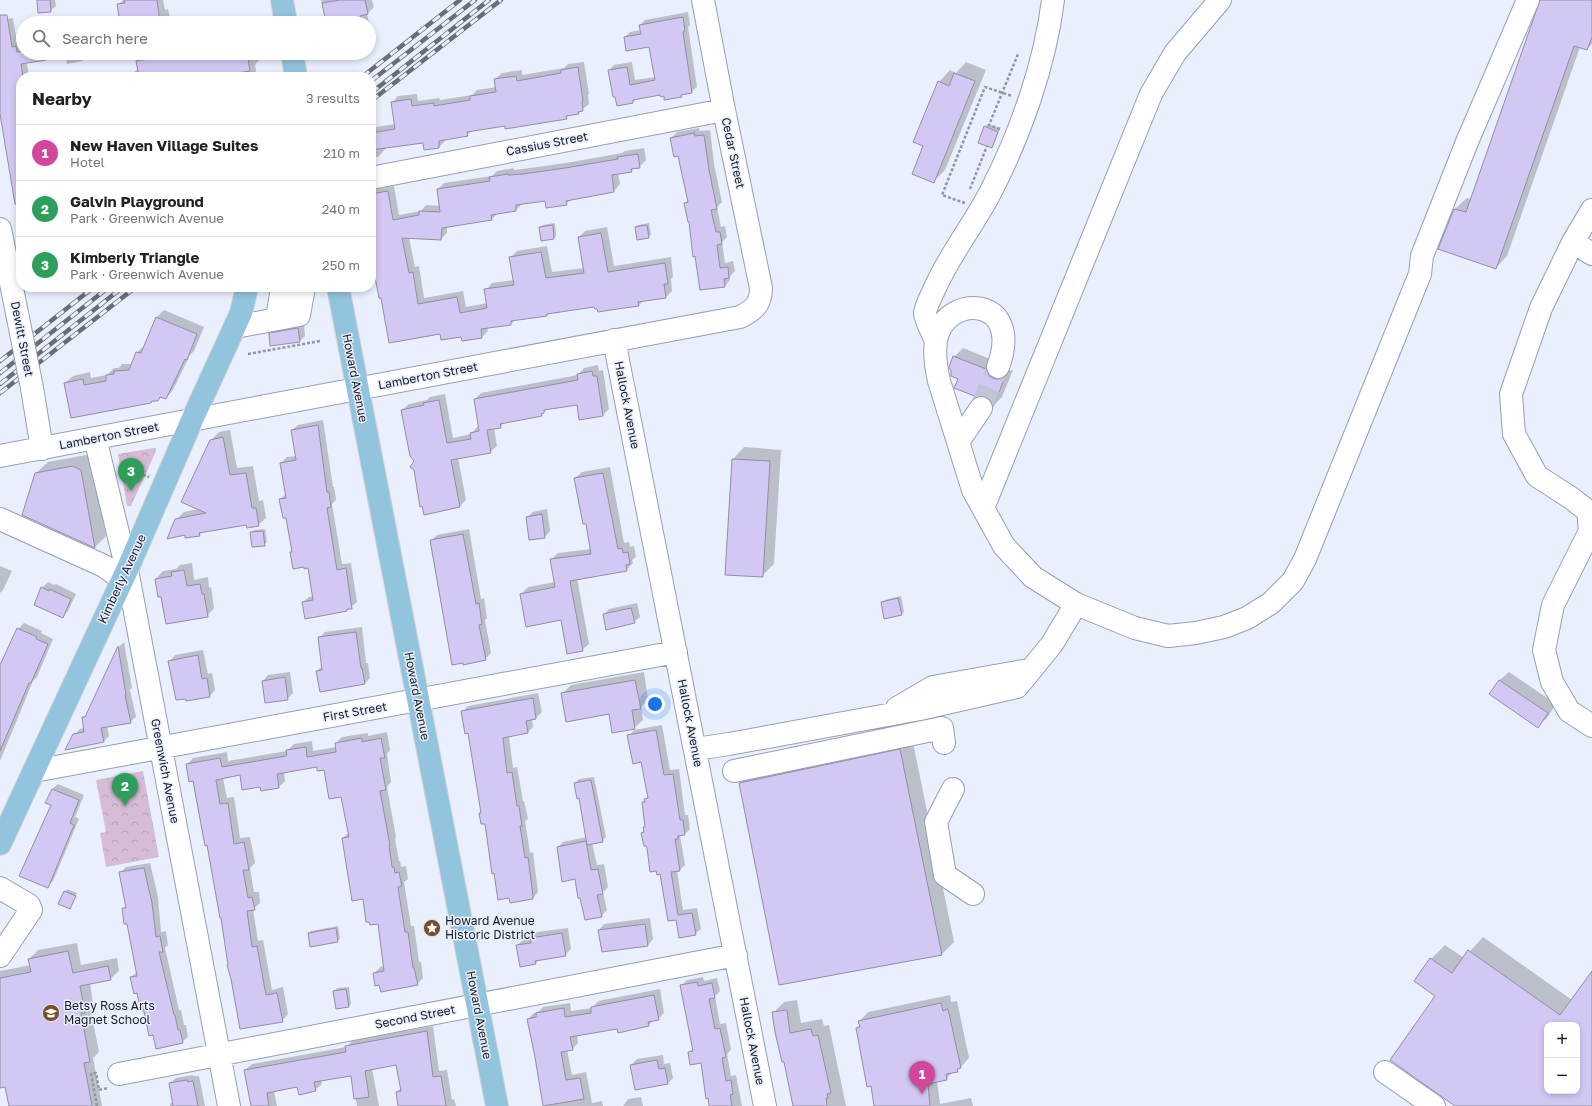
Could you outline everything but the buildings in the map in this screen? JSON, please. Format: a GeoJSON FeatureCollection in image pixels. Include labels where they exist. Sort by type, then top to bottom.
{"type":"FeatureCollection","features":[{"type":"Feature","properties":{"kind":"main road"},"geometry":{"type":"LineString","coordinates":[[282,0],[285,16]]}},
{"type":"Feature","properties":{"kind":"main road"},"geometry":{"type":"LineString","coordinates":[[293,60],[295,72]]}},
{"type":"Feature","properties":{"kind":"main road"},"geometry":{"type":"LineString","coordinates":[[238,320],[246,292]]}},
{"type":"Feature","properties":{"kind":"main road"},"geometry":{"type":"LineString","coordinates":[[238,320],[258,292]]}},
{"type":"Feature","properties":{"kind":"main road","name":"Howard Avenue"},"geometry":{"type":"LineString","coordinates":[[339,292],[497,1106]]}},
{"type":"Feature","properties":{"kind":"main road","name":"Kimberly Avenue"},"geometry":{"type":"LineString","coordinates":[[0,844],[124,574],[238,320]]}},
{"type":"Feature","properties":{"kind":"street","name":"Cedar Street"},"geometry":{"type":"LineString","coordinates":[[703,0],[761,288],[761,296],[758,305]]}},
{"type":"Feature","properties":{"kind":"street"},"geometry":{"type":"LineString","coordinates":[[936,341],[925,314],[928,303],[942,271],[990,193],[1015,136],[1031,93],[1049,27],[1053,0]]}},
{"type":"Feature","properties":{"kind":"street"},"geometry":{"type":"LineString","coordinates":[[983,508],[1151,94],[1175,54],[1220,0]]}},
{"type":"Feature","properties":{"kind":"street"},"geometry":{"type":"LineString","coordinates":[[998,367],[1003,354],[1005,342],[1004,333],[998,319],[990,312],[978,307],[965,309],[946,320],[936,341],[936,363],[939,381],[973,490],[1004,546],[1033,577],[1076,604],[1135,628],[1168,636],[1196,633],[1224,627],[1246,618],[1271,603],[1293,581],[1308,552],[1420,274],[1422,256],[1464,149],[1528,0]]}},
{"type":"Feature","properties":{"kind":"street","name":"Cassius Street"},"geometry":{"type":"LineString","coordinates":[[376,177],[724,110]]}},
{"type":"Feature","properties":{"kind":"street"},"geometry":{"type":"LineString","coordinates":[[1592,210],[1541,308],[1511,394],[1514,434],[1537,476],[1588,511],[1590,531],[1553,605],[1544,650],[1552,682],[1562,699],[1570,710],[1592,726]]}},
{"type":"Feature","properties":{"kind":"street","name":"Dewitt Street"},"geometry":{"type":"LineString","coordinates":[[0,229],[32,388],[42,449]]}},
{"type":"Feature","properties":{"kind":"street"},"geometry":{"type":"LineString","coordinates":[[1574,242],[1592,254]]}},
{"type":"Feature","properties":{"kind":"street"},"geometry":{"type":"LineString","coordinates":[[276,319],[281,292]]}},
{"type":"Feature","properties":{"kind":"street"},"geometry":{"type":"LineString","coordinates":[[238,320],[276,319],[299,315],[303,292]]}},
{"type":"Feature","properties":{"kind":"street","name":"Lamberton Street"},"geometry":{"type":"LineString","coordinates":[[0,456],[740,317],[751,312],[758,305]]}},
{"type":"Feature","properties":{"kind":"street","name":"Hallock Avenue"},"geometry":{"type":"LineString","coordinates":[[614,340],[696,749],[765,1106]]}},
{"type":"Feature","properties":{"kind":"street"},"geometry":{"type":"LineString","coordinates":[[958,442],[981,408]]}},
{"type":"Feature","properties":{"kind":"street","name":"Greenwich Avenue"},"geometry":{"type":"LineString","coordinates":[[95,438],[160,747],[229,1106]]}},
{"type":"Feature","properties":{"kind":"street"},"geometry":{"type":"LineString","coordinates":[[0,519],[124,574]]}},
{"type":"Feature","properties":{"kind":"street"},"geometry":{"type":"LineString","coordinates":[[696,749],[726,745],[920,710],[1017,687],[1052,644],[1076,604]]}},
{"type":"Feature","properties":{"kind":"street","name":"First Street"},"geometry":{"type":"LineString","coordinates":[[34,771],[676,652]]}},
{"type":"Feature","properties":{"kind":"street"},"geometry":{"type":"LineString","coordinates":[[734,771],[942,728],[944,743]]}},
{"type":"Feature","properties":{"kind":"street"},"geometry":{"type":"LineString","coordinates":[[953,788],[936,822],[945,875],[973,894]]}},
{"type":"Feature","properties":{"kind":"street"},"geometry":{"type":"LineString","coordinates":[[0,888],[29,905],[31,910],[0,956]]}},
{"type":"Feature","properties":{"kind":"street","name":"Second Street"},"geometry":{"type":"LineString","coordinates":[[115,1081],[219,1055],[736,955]]}},
{"type":"Feature","properties":{"kind":"street"},"geometry":{"type":"LineString","coordinates":[[1385,1072],[1434,1106]]}},
{"type":"Feature","properties":{"kind":"path"},"geometry":{"type":"LineString","coordinates":[[1003,130],[990,125],[1018,54]]}},
{"type":"Feature","properties":{"kind":"path"},"geometry":{"type":"LineString","coordinates":[[969,205],[942,195],[985,86],[1002,93]]}},
{"type":"Feature","properties":{"kind":"path"},"geometry":{"type":"LineString","coordinates":[[248,354],[320,341]]}},
{"type":"Feature","properties":{"kind":"path"},"geometry":{"type":"LineString","coordinates":[[134,466],[138,466],[141,474],[134,478],[129,473],[129,469],[134,466]]}},
{"type":"Feature","properties":{"kind":"path"},"geometry":{"type":"LineString","coordinates":[[141,474],[150,478]]}},
{"type":"Feature","properties":{"kind":"path"},"geometry":{"type":"LineString","coordinates":[[97,1106],[91,1074],[96,1073],[100,1090],[115,1081]]}},
{"type":"Feature","properties":{"kind":"green space"},"geometry":{"type":"Polygon","coordinates":[[[156,448],[156,451],[131,506],[127,506],[118,454],[156,448]]]}},
{"type":"Feature","properties":{"kind":"green space"},"geometry":{"type":"Polygon","coordinates":[[[143,771],[159,857],[106,867],[100,833],[106,832],[96,780],[143,771]]]}},
{"type":"Feature","properties":{"kind":"tunnel"},"geometry":{"type":"LineString","coordinates":[[981,408],[998,367]]}},
{"type":"Feature","properties":{"kind":"railway"},"geometry":{"type":"LineString","coordinates":[[368,72],[460,0]]}},
{"type":"Feature","properties":{"kind":"railway"},"geometry":{"type":"LineString","coordinates":[[376,77],[475,0]]}},
{"type":"Feature","properties":{"kind":"railway"},"geometry":{"type":"LineString","coordinates":[[376,89],[489,0]]}},
{"type":"Feature","properties":{"kind":"railway"},"geometry":{"type":"LineString","coordinates":[[376,97],[501,0]]}},
{"type":"Feature","properties":{"kind":"railway"},"geometry":{"type":"LineString","coordinates":[[0,361],[88,292]]}},
{"type":"Feature","properties":{"kind":"railway"},"geometry":{"type":"LineString","coordinates":[[0,373],[103,292]]}},
{"type":"Feature","properties":{"kind":"railway"},"geometry":{"type":"LineString","coordinates":[[0,384],[117,292]]}},
{"type":"Feature","properties":{"kind":"railway"},"geometry":{"type":"LineString","coordinates":[[0,393],[130,292]]}},
{"type":"Feature","properties":{"kind":"place","name":"Kimberly Triangle"},"geometry":{"type":"Point","coordinates":[131,491]}},
{"type":"Feature","properties":{"kind":"place","name":"Galvin Playground"},"geometry":{"type":"Point","coordinates":[125,806]}},
{"type":"Feature","properties":{"kind":"place","name":"Howard Avenue Historic District"},"geometry":{"type":"Point","coordinates":[432,928]}},
{"type":"Feature","properties":{"kind":"place","name":"Betsy Ross Arts Magnet School"},"geometry":{"type":"Point","coordinates":[51,1013]}},
{"type":"Feature","properties":{"kind":"place","name":"New Haven Village Suites"},"geometry":{"type":"Point","coordinates":[922,1094]}}]}
